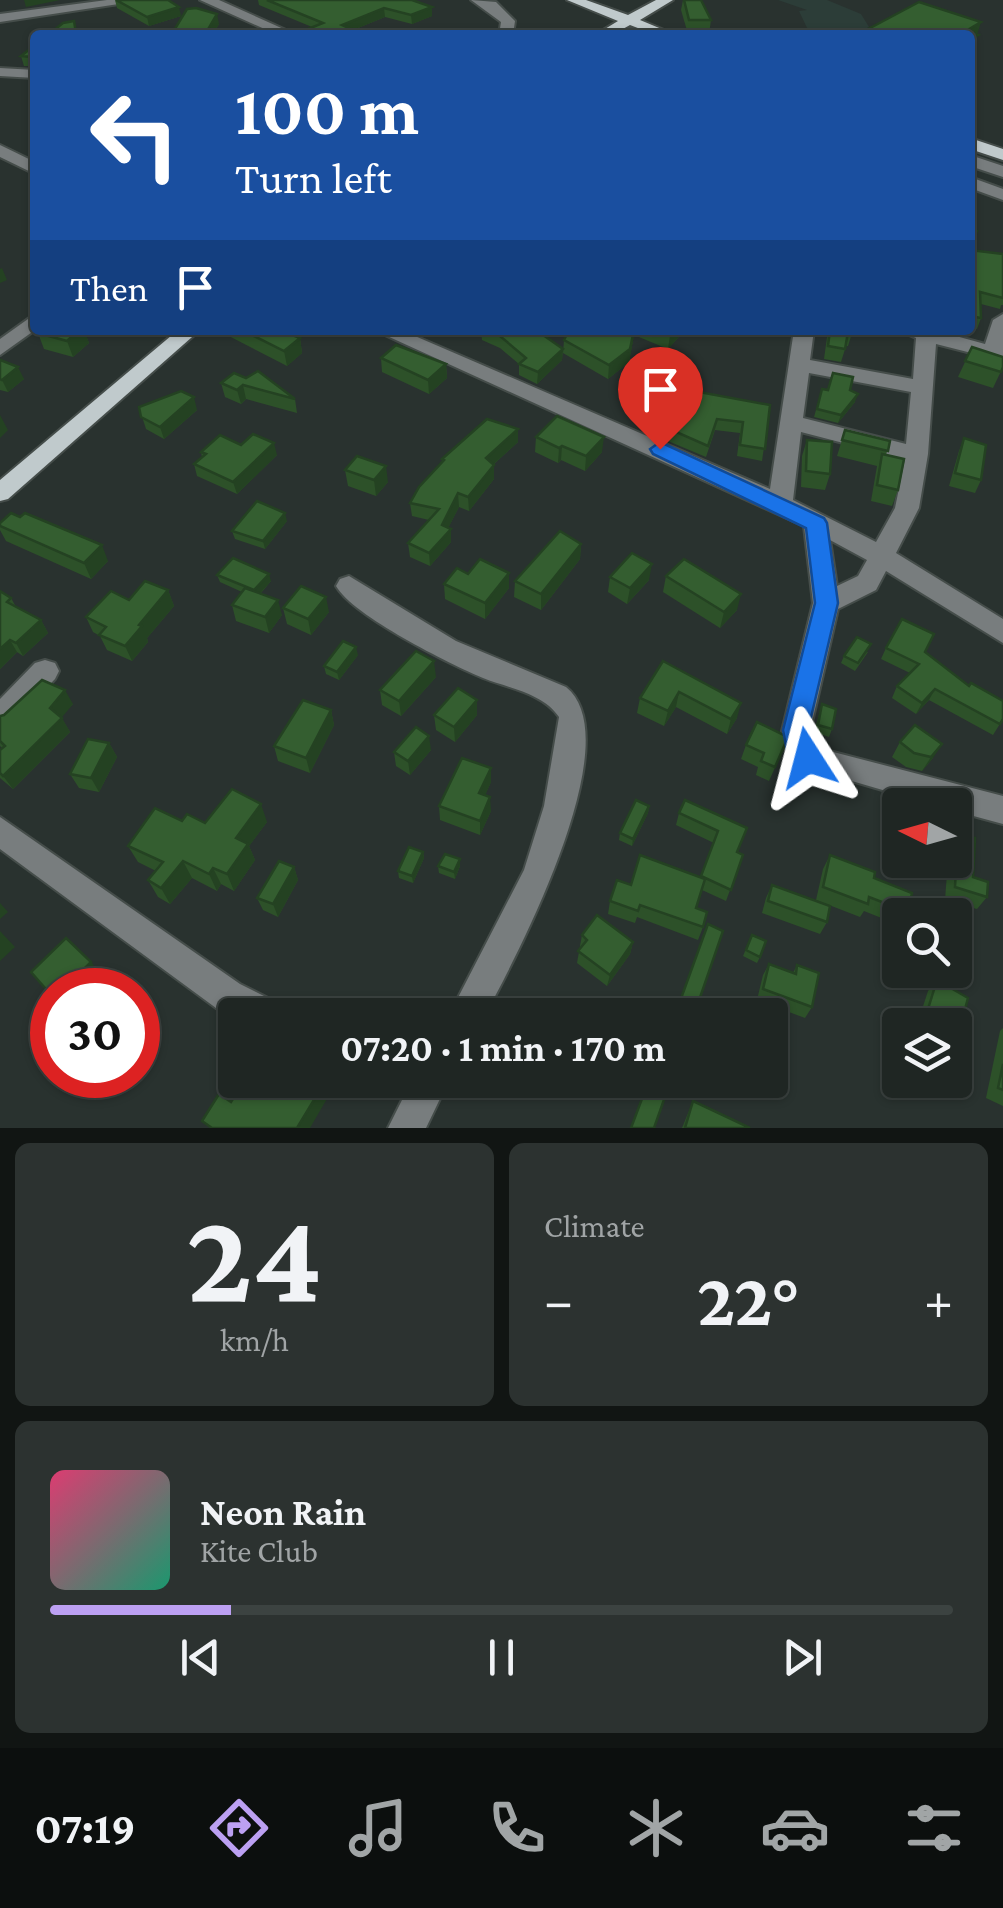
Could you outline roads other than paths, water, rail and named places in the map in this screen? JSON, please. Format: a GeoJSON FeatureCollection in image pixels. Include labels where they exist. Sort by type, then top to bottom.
{"type":"FeatureCollection","features":[{"type":"Feature","properties":{"kind":"main road"},"geometry":{"type":"LineString","coordinates":[[577,1],[666,0]]}},
{"type":"Feature","properties":{"kind":"main road"},"geometry":{"type":"LineString","coordinates":[[577,1],[655,30]]}},
{"type":"Feature","properties":{"kind":"main road"},"geometry":{"type":"LineString","coordinates":[[577,1],[591,10],[586,27]]}},
{"type":"Feature","properties":{"kind":"main road"},"geometry":{"type":"LineString","coordinates":[[608,30],[644,2]]}},
{"type":"Feature","properties":{"kind":"main road"},"geometry":{"type":"LineString","coordinates":[[644,2],[652,29]]}},
{"type":"Feature","properties":{"kind":"main road"},"geometry":{"type":"LineString","coordinates":[[586,27],[621,17]]}},
{"type":"Feature","properties":{"kind":"main road"},"geometry":{"type":"LineString","coordinates":[[640,30],[652,29]]}},
{"type":"Feature","properties":{"kind":"main road"},"geometry":{"type":"LineString","coordinates":[[975,145],[1003,157]]}},
{"type":"Feature","properties":{"kind":"main road"},"geometry":{"type":"LineString","coordinates":[[0,493],[184,335]]}},
{"type":"Feature","properties":{"kind":"street"},"geometry":{"type":"LineString","coordinates":[[0,18],[138,0]]}},
{"type":"Feature","properties":{"kind":"street"},"geometry":{"type":"LineString","coordinates":[[206,0],[278,30]]}},
{"type":"Feature","properties":{"kind":"street"},"geometry":{"type":"LineString","coordinates":[[478,0],[502,13],[508,21],[507,30]]}},
{"type":"Feature","properties":{"kind":"street"},"geometry":{"type":"LineString","coordinates":[[0,72],[30,74]]}},
{"type":"Feature","properties":{"kind":"street"},"geometry":{"type":"LineString","coordinates":[[0,150],[30,166]]}},
{"type":"Feature","properties":{"kind":"street"},"geometry":{"type":"LineString","coordinates":[[975,163],[1003,157]]}},
{"type":"Feature","properties":{"kind":"street"},"geometry":{"type":"LineString","coordinates":[[975,163],[1003,172]]}},
{"type":"Feature","properties":{"kind":"street"},"geometry":{"type":"LineString","coordinates":[[975,184],[1003,194]]}},
{"type":"Feature","properties":{"kind":"street"},"geometry":{"type":"LineString","coordinates":[[929,335],[998,353],[1003,320]]}},
{"type":"Feature","properties":{"kind":"street"},"geometry":{"type":"LineString","coordinates":[[4,342],[30,324]]}},
{"type":"Feature","properties":{"kind":"street"},"geometry":{"type":"LineString","coordinates":[[396,335],[630,435],[780,505],[880,556],[1003,632]]}},
{"type":"Feature","properties":{"kind":"street"},"geometry":{"type":"LineString","coordinates":[[780,505],[803,335]]}},
{"type":"Feature","properties":{"kind":"street"},"geometry":{"type":"LineString","coordinates":[[826,603],[868,583],[907,508],[917,454],[921,388],[917,335]]}},
{"type":"Feature","properties":{"kind":"street"},"geometry":{"type":"LineString","coordinates":[[799,364],[921,388]]}},
{"type":"Feature","properties":{"kind":"street"},"geometry":{"type":"LineString","coordinates":[[791,422],[917,454]]}},
{"type":"Feature","properties":{"kind":"street"},"geometry":{"type":"LineString","coordinates":[[816,523],[826,603],[796,730],[800,754],[1003,810]]}},
{"type":"Feature","properties":{"kind":"street"},"geometry":{"type":"LineString","coordinates":[[349,586],[422,636],[484,667],[558,694],[570,704],[574,716],[557,812],[543,862],[531,894],[475,998]]}},
{"type":"Feature","properties":{"kind":"street"},"geometry":{"type":"LineString","coordinates":[[0,718],[44,670]]}},
{"type":"Feature","properties":{"kind":"street"},"geometry":{"type":"LineString","coordinates":[[0,831],[232,998]]}},
{"type":"Feature","properties":{"kind":"street"},"geometry":{"type":"LineString","coordinates":[[406,1128],[415,1098]]}}]}
